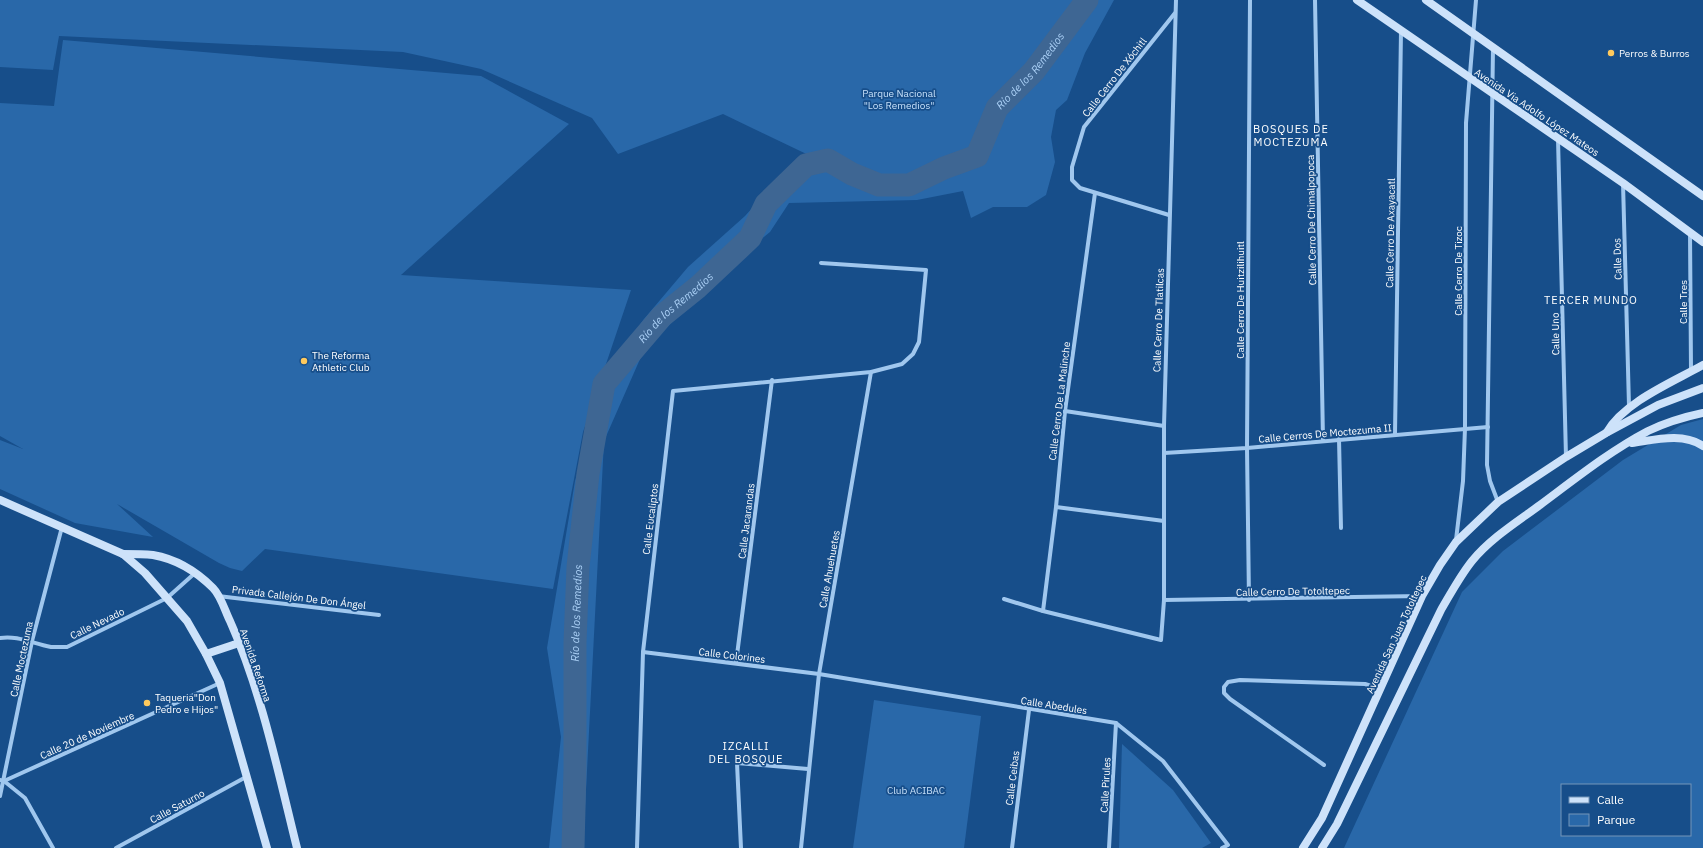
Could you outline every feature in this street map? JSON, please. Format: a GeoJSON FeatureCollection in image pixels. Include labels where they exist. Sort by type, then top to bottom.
{"type":"FeatureCollection","features":[{"type":"Feature","properties":{"kind":"main road","name":"Avenida Via Adolfo López Mateos"},"geometry":{"type":"LineString","coordinates":[[1357,0],[1623,183],[1703,242]]}},
{"type":"Feature","properties":{"kind":"main road"},"geometry":{"type":"LineString","coordinates":[[1426,0],[1703,196]]}},
{"type":"Feature","properties":{"kind":"main road"},"geometry":{"type":"LineString","coordinates":[[1606,433],[1612,422],[1630,406],[1703,365]]}},
{"type":"Feature","properties":{"kind":"main road","name":"Avenida San Juan Totoltepec"},"geometry":{"type":"LineString","coordinates":[[1302,848],[1322,818],[1422,596],[1440,565],[1456,542],[1498,502],[1566,457],[1606,433],[1658,405],[1703,388]]}},
{"type":"Feature","properties":{"kind":"main road"},"geometry":{"type":"LineString","coordinates":[[1322,848],[1337,824],[1441,610],[1456,582],[1473,560],[1497,536],[1576,478],[1627,444],[1649,431],[1672,421],[1703,413]]}},
{"type":"Feature","properties":{"kind":"main road"},"geometry":{"type":"LineString","coordinates":[[1627,444],[1668,438],[1686,439],[1703,446]]}},
{"type":"Feature","properties":{"kind":"main road","name":"Avenida Reforma"},"geometry":{"type":"LineString","coordinates":[[0,500],[123,554],[145,573],[187,621],[206,654],[220,683],[267,848]]}},
{"type":"Feature","properties":{"kind":"main road","name":"Avenida Reforma"},"geometry":{"type":"LineString","coordinates":[[123,554],[154,555],[180,564],[195,573],[215,590],[239,643],[269,737],[297,848]]}},
{"type":"Feature","properties":{"kind":"main road"},"geometry":{"type":"LineString","coordinates":[[206,654],[239,643]]}},
{"type":"Feature","properties":{"kind":"street","name":"Calle Cerro De Tlatilcas"},"geometry":{"type":"LineString","coordinates":[[1042,611],[1161,640],[1164,600],[1164,426],[1176,0]]}},
{"type":"Feature","properties":{"kind":"street","name":"Calle Cerro De Huitzilihuitl"},"geometry":{"type":"LineString","coordinates":[[1249,600],[1248,448],[1250,0]]}},
{"type":"Feature","properties":{"kind":"street","name":"Calle Cerro De Chimalpopoca"},"geometry":{"type":"LineString","coordinates":[[1315,0],[1323,440]]}},
{"type":"Feature","properties":{"kind":"street","name":"Calle Cerro De Tizoc"},"geometry":{"type":"LineString","coordinates":[[1456,542],[1463,481],[1465,428],[1466,123],[1476,0]]}},
{"type":"Feature","properties":{"kind":"street","name":"Calle Cerro De Xóchitl"},"geometry":{"type":"LineString","coordinates":[[1095,193],[1080,188],[1072,180],[1072,167],[1084,127],[1175,13]]}},
{"type":"Feature","properties":{"kind":"street","name":"Calle Cerro De Axayacatl"},"geometry":{"type":"LineString","coordinates":[[1395,434],[1401,31]]}},
{"type":"Feature","properties":{"kind":"street"},"geometry":{"type":"LineString","coordinates":[[1493,48],[1491,92],[1493,122],[1487,465],[1490,481],[1498,502]]}},
{"type":"Feature","properties":{"kind":"street","name":"Calle Uno"},"geometry":{"type":"LineString","coordinates":[[1558,139],[1566,457]]}},
{"type":"Feature","properties":{"kind":"street","name":"Calle Dos"},"geometry":{"type":"LineString","coordinates":[[1623,183],[1630,406]]}},
{"type":"Feature","properties":{"kind":"street"},"geometry":{"type":"LineString","coordinates":[[1095,193],[1169,215]]}},
{"type":"Feature","properties":{"kind":"street","name":"Calle Cerro De La Malinche"},"geometry":{"type":"LineString","coordinates":[[1042,611],[1056,507],[1065,411],[1095,193]]}},
{"type":"Feature","properties":{"kind":"street","name":"Calle Tres"},"geometry":{"type":"LineString","coordinates":[[1690,232],[1691,372]]}},
{"type":"Feature","properties":{"kind":"street","name":"Calle Eucaliptos"},"geometry":{"type":"LineString","coordinates":[[637,848],[643,652],[673,391],[772,380],[871,372],[902,364],[913,354],[919,342],[926,270],[821,263]]}},
{"type":"Feature","properties":{"kind":"street","name":"Calle Ahuehuetes"},"geometry":{"type":"LineString","coordinates":[[801,848],[819,674],[871,372]]}},
{"type":"Feature","properties":{"kind":"street","name":"Calle Jacarandas"},"geometry":{"type":"LineString","coordinates":[[736,663],[772,380]]}},
{"type":"Feature","properties":{"kind":"street"},"geometry":{"type":"LineString","coordinates":[[1065,411],[1164,426]]}},
{"type":"Feature","properties":{"kind":"street","name":"Calle Cerros De Moctezuma II"},"geometry":{"type":"LineString","coordinates":[[1164,453],[1248,448],[1323,440],[1488,427]]}},
{"type":"Feature","properties":{"kind":"street"},"geometry":{"type":"LineString","coordinates":[[1339,439],[1341,528]]}},
{"type":"Feature","properties":{"kind":"street"},"geometry":{"type":"LineString","coordinates":[[1056,507],[1164,521]]}},
{"type":"Feature","properties":{"kind":"street","name":"Calle Moctezuma"},"geometry":{"type":"LineString","coordinates":[[0,796],[32,641],[62,527]]}},
{"type":"Feature","properties":{"kind":"street","name":"Calle Nevado"},"geometry":{"type":"LineString","coordinates":[[0,638],[8,637],[32,641],[50,647],[67,647],[167,598],[195,573]]}},
{"type":"Feature","properties":{"kind":"street","name":"Privada Callejón De Don Ángel"},"geometry":{"type":"LineString","coordinates":[[218,596],[379,615]]}},
{"type":"Feature","properties":{"kind":"street","name":"Calle Cerro De Totoltepec"},"geometry":{"type":"LineString","coordinates":[[1164,600],[1249,600],[1422,596]]}},
{"type":"Feature","properties":{"kind":"street"},"geometry":{"type":"LineString","coordinates":[[1004,599],[1042,611]]}},
{"type":"Feature","properties":{"kind":"street","name":"Calle Colorines"},"geometry":{"type":"LineString","coordinates":[[643,652],[819,674]]}},
{"type":"Feature","properties":{"kind":"street","name":"Calle Abedules"},"geometry":{"type":"LineString","coordinates":[[819,674],[1028,710],[1116,723]]}},
{"type":"Feature","properties":{"kind":"street"},"geometry":{"type":"LineString","coordinates":[[1324,765],[1230,699],[1224,693],[1224,687],[1228,682],[1240,680],[1366,684],[1381,689]]}},
{"type":"Feature","properties":{"kind":"street","name":"Calle 20 de Noviembre"},"geometry":{"type":"LineString","coordinates":[[2,781],[220,683]]}},
{"type":"Feature","properties":{"kind":"street","name":"Calle Ceibas"},"geometry":{"type":"LineString","coordinates":[[1012,848],[1028,710]]}},
{"type":"Feature","properties":{"kind":"street"},"geometry":{"type":"LineString","coordinates":[[1116,723],[1163,761],[1228,845],[1222,848]]}},
{"type":"Feature","properties":{"kind":"street","name":"Calle Pirules"},"geometry":{"type":"LineString","coordinates":[[1109,848],[1116,723]]}},
{"type":"Feature","properties":{"kind":"street"},"geometry":{"type":"LineString","coordinates":[[740,848],[738,764],[808,769]]}},
{"type":"Feature","properties":{"kind":"street","name":"Calle Saturno"},"geometry":{"type":"LineString","coordinates":[[116,848],[247,777]]}},
{"type":"Feature","properties":{"kind":"street"},"geometry":{"type":"LineString","coordinates":[[2,781],[25,798],[53,848]]}},
{"type":"Feature","properties":{"kind":"green space","name":"Parque Nacional \"Los Remedios\""},"geometry":{"type":"Polygon","coordinates":[[[0,0],[1114,0],[1085,53],[1067,100],[1056,110],[1051,137],[1055,162],[1046,195],[1027,207],[993,207],[971,218],[963,191],[917,200],[789,203],[770,232],[730,265],[644,350],[604,441],[583,848],[549,848],[561,737],[547,648],[575,481],[604,374],[644,319],[688,267],[745,216],[775,183],[819,160],[723,114],[618,154],[592,118],[481,69],[403,52],[59,36],[53,70],[0,67],[0,0]]]}},
{"type":"Feature","properties":{"kind":"green space","name":"The Reforma Athletic Club"},"geometry":{"type":"Polygon","coordinates":[[[63,40],[481,76],[569,124],[401,275],[631,290],[583,432],[553,589],[265,549],[242,571],[219,563],[117,504],[153,537],[75,523],[0,489],[0,440],[23,449],[0,436],[0,103],[54,106],[63,40]]]}},
{"type":"Feature","properties":{"kind":"green space"},"geometry":{"type":"Polygon","coordinates":[[[1703,419],[1703,848],[1344,848],[1462,592],[1503,551],[1623,460],[1681,425],[1703,419]]]}},
{"type":"Feature","properties":{"kind":"green space","name":"Club ACIBAC"},"geometry":{"type":"Polygon","coordinates":[[[874,700],[981,716],[964,848],[853,848],[874,700]]]}},
{"type":"Feature","properties":{"kind":"green space"},"geometry":{"type":"Polygon","coordinates":[[[1122,744],[1173,790],[1211,843],[1202,848],[1119,848],[1122,744]]]}},
{"type":"Feature","properties":{"kind":"waterway","name":"Río de los Remedios"},"geometry":{"type":"LineString","coordinates":[[573,848],[575,769],[575,642],[578,567],[588,474],[604,384],[662,316],[698,287],[750,238],[766,204],[806,165],[828,160],[852,174],[879,185],[909,185],[944,168],[977,156],[997,108],[1034,71],[1087,0]]}},
{"type":"Feature","properties":{"kind":"place","name":"Perros & Burros"},"geometry":{"type":"Point","coordinates":[1611,53]}},
{"type":"Feature","properties":{"kind":"place","name":"The Reforma Athletic Club"},"geometry":{"type":"Point","coordinates":[304,361]}},
{"type":"Feature","properties":{"kind":"place","name":"Taqueria\"Don Pedro e Hijos\""},"geometry":{"type":"Point","coordinates":[147,703]}},
{"type":"Feature","properties":{"kind":"district","name":"BOSQUES DE MOCTEZUMA"},"geometry":{"type":"Point","coordinates":[1291,135]}},
{"type":"Feature","properties":{"kind":"district","name":"TERCER MUNDO"},"geometry":{"type":"Point","coordinates":[1591,300]}},
{"type":"Feature","properties":{"kind":"district","name":"IZCALLI DEL BOSQUE"},"geometry":{"type":"Point","coordinates":[746,752]}}]}
